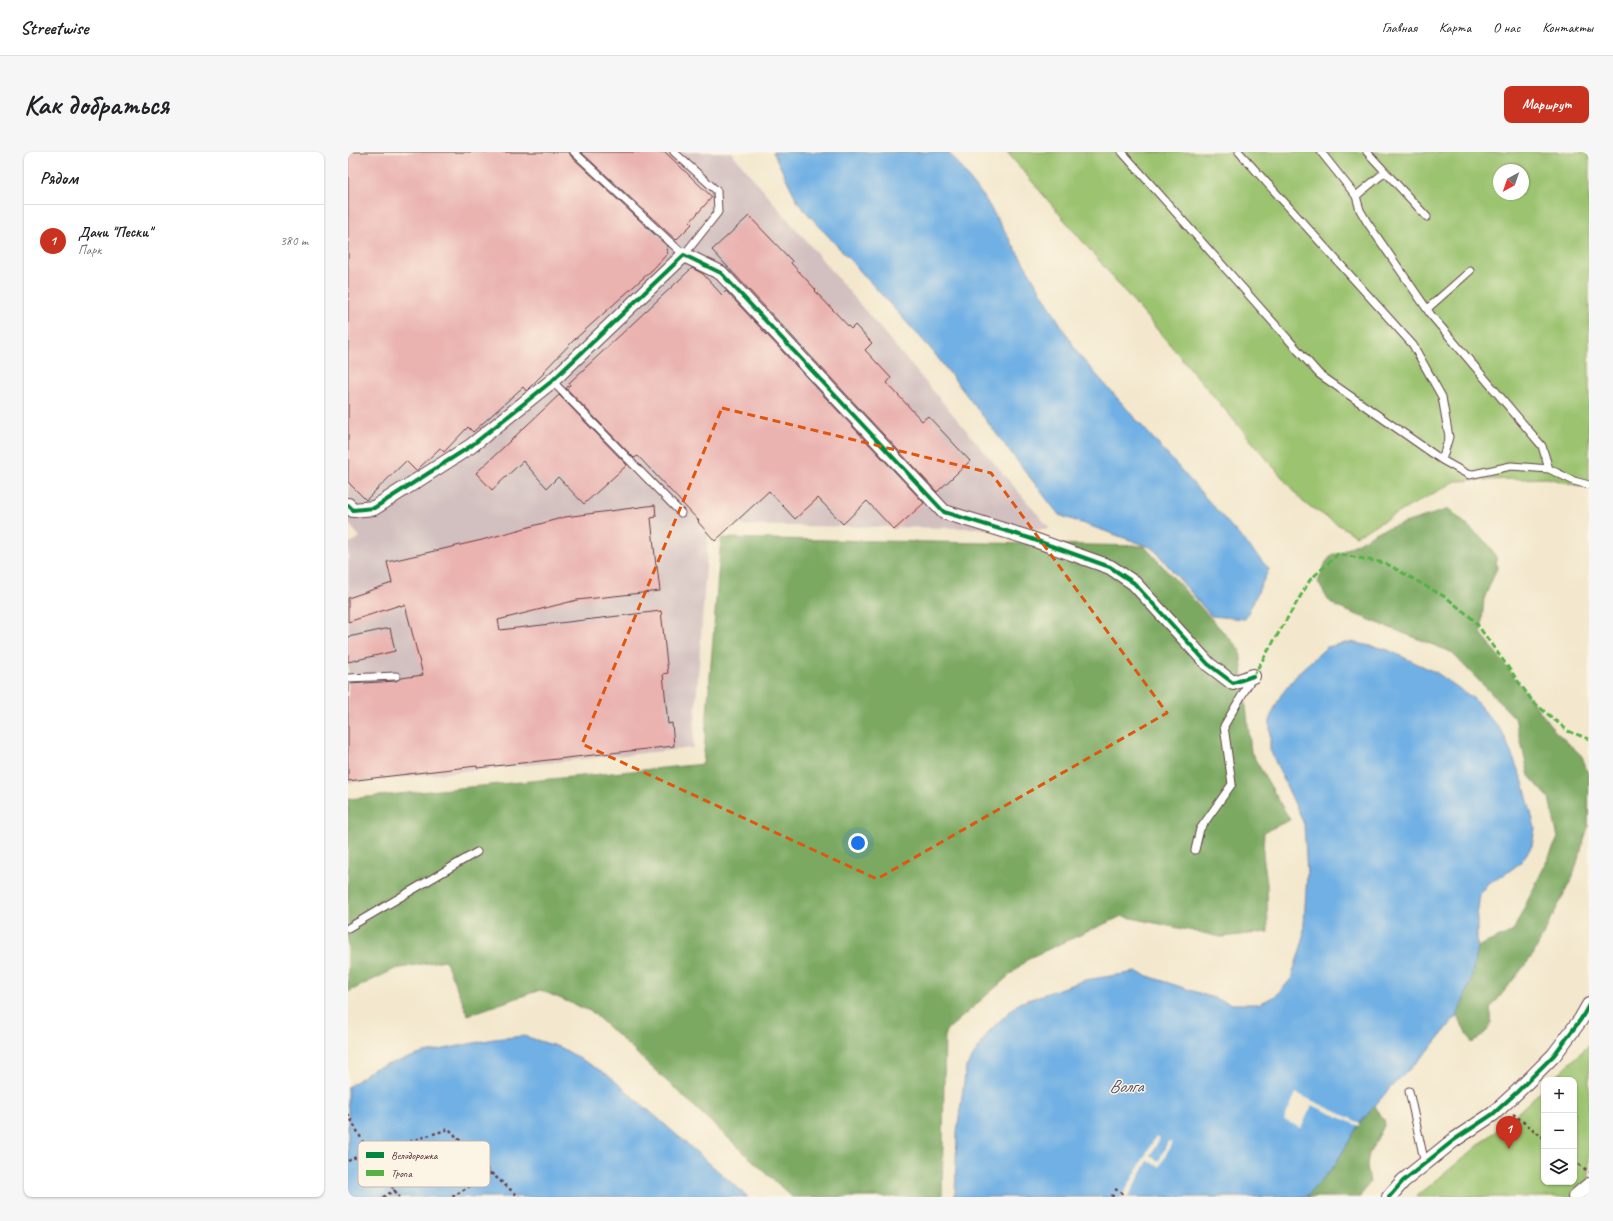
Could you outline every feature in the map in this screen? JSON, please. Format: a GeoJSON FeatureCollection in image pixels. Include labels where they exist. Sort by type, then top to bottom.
{"type":"FeatureCollection","features":[{"type":"Feature","properties":{"kind":"street"},"geometry":{"type":"LineString","coordinates":[[348,505],[353,510],[374,508],[471,446],[552,381],[684,255],[721,273],[944,512],[1029,538],[1110,567],[1134,583],[1208,664],[1233,682],[1253,676]]}},
{"type":"Feature","properties":{"kind":"street"},"geometry":{"type":"LineString","coordinates":[[1389,1197],[1403,1181],[1454,1140],[1503,1106],[1554,1055],[1581,1019],[1589,1005]]}},
{"type":"Feature","properties":{"kind":"street"},"geometry":{"type":"LineString","coordinates":[[1575,1197],[1589,1185]]}},
{"type":"Feature","properties":{"kind":"lane"},"geometry":{"type":"LineString","coordinates":[[574,152],[684,255],[718,212],[717,191],[674,152]]}},
{"type":"Feature","properties":{"kind":"lane"},"geometry":{"type":"LineString","coordinates":[[1122,152],[1319,374],[1442,460],[1469,475],[1511,466],[1548,469],[1574,481],[1589,485]]}},
{"type":"Feature","properties":{"kind":"lane"},"geometry":{"type":"LineString","coordinates":[[1239,152],[1413,345],[1442,397],[1449,437],[1442,460]]}},
{"type":"Feature","properties":{"kind":"lane"},"geometry":{"type":"LineString","coordinates":[[1321,152],[1356,196],[1360,210],[1367,222],[1427,309],[1542,446],[1548,469]]}},
{"type":"Feature","properties":{"kind":"lane"},"geometry":{"type":"LineString","coordinates":[[1367,152],[1427,217]]}},
{"type":"Feature","properties":{"kind":"lane"},"geometry":{"type":"LineString","coordinates":[[1356,196],[1385,172]]}},
{"type":"Feature","properties":{"kind":"lane"},"geometry":{"type":"LineString","coordinates":[[1427,309],[1470,271]]}},
{"type":"Feature","properties":{"kind":"lane"},"geometry":{"type":"LineString","coordinates":[[552,381],[681,513]]}},
{"type":"Feature","properties":{"kind":"lane"},"geometry":{"type":"LineString","coordinates":[[348,678],[396,676]]}},
{"type":"Feature","properties":{"kind":"lane"},"geometry":{"type":"LineString","coordinates":[[1195,850],[1200,829],[1232,784],[1224,726],[1253,676]]}},
{"type":"Feature","properties":{"kind":"lane"},"geometry":{"type":"LineString","coordinates":[[348,928],[477,852]]}},
{"type":"Feature","properties":{"kind":"lane"},"geometry":{"type":"LineString","coordinates":[[1409,1091],[1425,1164]]}},
{"type":"Feature","properties":{"kind":"path"},"geometry":{"type":"LineString","coordinates":[[1503,1106],[1541,1136]]}},
{"type":"Feature","properties":{"kind":"path"},"geometry":{"type":"LineString","coordinates":[[348,1114],[363,1141]]}},
{"type":"Feature","properties":{"kind":"path"},"geometry":{"type":"LineString","coordinates":[[407,1141],[449,1129],[460,1141]]}},
{"type":"Feature","properties":{"kind":"path"},"geometry":{"type":"LineString","coordinates":[[348,1161],[358,1157]]}},
{"type":"Feature","properties":{"kind":"path"},"geometry":{"type":"LineString","coordinates":[[1577,1162],[1589,1172]]}},
{"type":"Feature","properties":{"kind":"path"},"geometry":{"type":"LineString","coordinates":[[491,1173],[519,1197]]}},
{"type":"Feature","properties":{"kind":"path"},"geometry":{"type":"LineString","coordinates":[[393,1187],[399,1197]]}},
{"type":"Feature","properties":{"kind":"path"},"geometry":{"type":"LineString","coordinates":[[452,1197],[468,1187]]}},
{"type":"Feature","properties":{"kind":"path"},"geometry":{"type":"LineString","coordinates":[[1115,1189],[1124,1194]]}},
{"type":"Feature","properties":{"kind":"path"},"geometry":{"type":"LineString","coordinates":[[383,1197],[395,1190]]}},
{"type":"Feature","properties":{"kind":"highlighted area"},"geometry":{"type":"Polygon","coordinates":[[[722,408],[991,473],[1167,713],[877,879],[582,744],[722,408]]]}},
{"type":"Feature","properties":{"kind":"shaded area"},"geometry":{"type":"Polygon","coordinates":[[[348,152],[731,152],[1050,529],[709,525],[693,748],[348,783],[348,544],[360,537],[348,523],[348,152]]]}},
{"type":"Feature","properties":{"kind":"green space"},"geometry":{"type":"Polygon","coordinates":[[[1007,152],[1589,152],[1589,488],[1547,478],[1456,481],[1356,536],[1303,502],[1007,152]]]}},
{"type":"Feature","properties":{"kind":"green space"},"geometry":{"type":"Polygon","coordinates":[[[1449,509],[1490,546],[1496,557],[1497,568],[1484,599],[1481,633],[1554,730],[1582,756],[1589,777],[1588,827],[1573,876],[1533,955],[1490,1009],[1491,1021],[1488,1029],[1472,1043],[1457,1016],[1471,981],[1477,947],[1513,931],[1558,838],[1549,798],[1529,776],[1515,718],[1451,652],[1337,607],[1328,600],[1318,582],[1326,562],[1333,554],[1338,554],[1379,531],[1449,509]]]}},
{"type":"Feature","properties":{"kind":"green space"},"geometry":{"type":"Polygon","coordinates":[[[721,538],[1144,546],[1240,650],[1251,752],[1290,820],[1264,832],[1263,854],[1267,884],[1268,932],[1221,937],[1122,916],[1029,958],[945,1032],[942,1197],[792,1197],[592,1012],[540,990],[468,1015],[445,960],[395,969],[348,992],[348,799],[703,764],[721,538]]]}},
{"type":"Feature","properties":{"kind":"green space"},"geometry":{"type":"Polygon","coordinates":[[[1589,1045],[1589,1197],[1416,1197],[1514,1116],[1541,1091],[1541,1185],[1577,1185],[1577,1077],[1555,1077],[1589,1045]]]}},
{"type":"Feature","properties":{"kind":"green space"},"geometry":{"type":"Polygon","coordinates":[[[1375,1105],[1380,1116],[1384,1119],[1385,1124],[1369,1154],[1367,1166],[1370,1182],[1360,1197],[1306,1197],[1334,1166],[1360,1123],[1375,1105]]]}},
{"type":"Feature","properties":{"kind":"water"},"geometry":{"type":"Polygon","coordinates":[[[773,152],[948,152],[984,197],[1079,355],[1269,569],[1245,619],[1211,616],[1153,548],[1059,515],[931,349],[799,204],[773,152]]]}},
{"type":"Feature","properties":{"kind":"water","name":"Волга"},"geometry":{"type":"Polygon","coordinates":[[[1351,642],[1386,649],[1437,673],[1474,699],[1503,733],[1523,782],[1535,828],[1532,846],[1520,863],[1504,875],[1488,883],[1480,894],[1477,916],[1477,947],[1471,981],[1457,1016],[1430,1049],[1390,1088],[1360,1123],[1334,1166],[1306,1197],[955,1197],[957,1132],[966,1067],[990,1030],[1019,1003],[1085,980],[1136,972],[1232,1004],[1259,1004],[1277,995],[1291,979],[1303,940],[1307,874],[1304,824],[1270,750],[1270,718],[1281,695],[1301,670],[1327,647],[1351,642]]]}},
{"type":"Feature","properties":{"kind":"water"},"geometry":{"type":"Polygon","coordinates":[[[524,1036],[562,1048],[608,1075],[748,1197],[348,1197],[348,1087],[373,1069],[424,1053],[494,1039],[524,1036]]]}},
{"type":"Feature","properties":{"kind":"pier"},"geometry":{"type":"Polygon","coordinates":[[[1296,1093],[1360,1123],[1359,1126],[1312,1105],[1301,1128],[1284,1120],[1296,1093]]]}},
{"type":"Feature","properties":{"kind":"pier"},"geometry":{"type":"Polygon","coordinates":[[[1156,1136],[1160,1138],[1150,1156],[1159,1161],[1168,1141],[1172,1142],[1160,1167],[1148,1161],[1128,1197],[1122,1197],[1156,1136]]]}},
{"type":"Feature","properties":{"kind":"building"},"geometry":{"type":"Polygon","coordinates":[[[348,152],[569,152],[571,156],[668,247],[666,250],[668,253],[652,270],[574,340],[526,391],[523,387],[473,432],[468,427],[444,452],[440,448],[416,471],[406,461],[366,500],[348,482],[348,152]]]}},
{"type":"Feature","properties":{"kind":"building"},"geometry":{"type":"Polygon","coordinates":[[[581,152],[665,152],[712,197],[690,222],[692,224],[676,240],[581,152]]]}},
{"type":"Feature","properties":{"kind":"building"},"geometry":{"type":"Polygon","coordinates":[[[749,216],[792,261],[791,263],[816,290],[815,291],[851,329],[855,325],[872,343],[865,350],[891,378],[887,383],[922,421],[928,416],[970,461],[937,492],[712,250],[749,216]]]}},
{"type":"Feature","properties":{"kind":"building"},"geometry":{"type":"Polygon","coordinates":[[[692,268],[703,274],[722,295],[726,291],[924,503],[894,530],[867,501],[843,524],[818,498],[795,519],[769,491],[715,541],[698,522],[699,521],[638,456],[634,458],[566,388],[570,385],[569,383],[692,268]]]}},
{"type":"Feature","properties":{"kind":"building"},"geometry":{"type":"Polygon","coordinates":[[[559,395],[627,465],[584,504],[558,477],[547,488],[523,461],[492,490],[476,473],[559,395]]]}},
{"type":"Feature","properties":{"kind":"building"},"geometry":{"type":"Polygon","coordinates":[[[655,505],[656,517],[651,518],[660,591],[577,600],[498,620],[500,630],[661,611],[668,673],[663,674],[668,724],[672,723],[674,746],[348,781],[348,684],[396,681],[401,678],[423,675],[405,605],[400,605],[348,622],[348,598],[392,583],[387,562],[482,540],[565,517],[655,505]]]}},
{"type":"Feature","properties":{"kind":"building"},"geometry":{"type":"Polygon","coordinates":[[[390,628],[395,651],[348,662],[348,637],[390,628]]]}},
{"type":"Feature","properties":{"kind":"marked path"},"geometry":{"type":"LineString","coordinates":[[1253,676],[1310,580],[1338,554],[1385,563],[1447,598],[1474,620],[1533,702],[1568,731],[1589,739]]}},
{"type":"Feature","properties":{"kind":"cycle path"},"geometry":{"type":"LineString","coordinates":[[348,505],[353,510],[374,508],[471,446],[552,381],[684,255],[721,273],[944,512],[1029,538],[1110,567],[1134,583],[1208,664],[1233,683],[1253,676]]}},
{"type":"Feature","properties":{"kind":"cycle path"},"geometry":{"type":"LineString","coordinates":[[1389,1197],[1403,1181],[1454,1140],[1493,1114],[1517,1092],[1554,1055],[1581,1019],[1589,1005]]}},
{"type":"Feature","properties":{"kind":"place","name":"Дачи \"Пески\""},"geometry":{"type":"Point","coordinates":[1509,1149]}}]}
